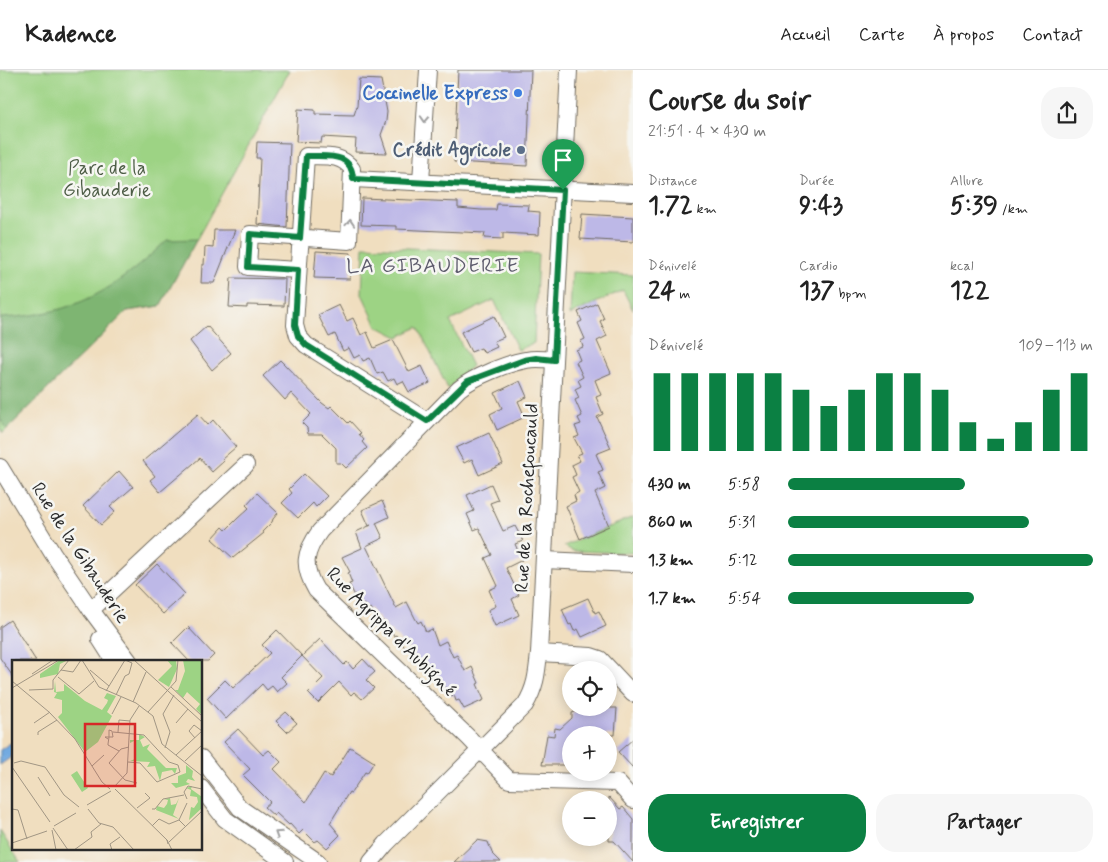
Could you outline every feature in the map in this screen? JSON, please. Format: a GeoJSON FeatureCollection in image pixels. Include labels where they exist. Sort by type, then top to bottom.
{"type":"FeatureCollection","features":[{"type":"Feature","properties":{"kind":"street"},"geometry":{"type":"LineString","coordinates":[[421,182],[428,70]]}},
{"type":"Feature","properties":{"kind":"street","name":"Rue de la Rochefoucauld"},"geometry":{"type":"LineString","coordinates":[[371,862],[386,844],[525,705],[533,691],[539,653],[569,70]]}},
{"type":"Feature","properties":{"kind":"street"},"geometry":{"type":"LineString","coordinates":[[298,270],[248,267],[250,234],[300,238],[349,241],[353,179],[352,169],[347,161],[339,158],[306,156],[300,238],[295,325],[298,336],[306,345],[427,421]]}},
{"type":"Feature","properties":{"kind":"street"},"geometry":{"type":"LineString","coordinates":[[353,179],[633,192]]}},
{"type":"Feature","properties":{"kind":"street","name":"Rue Agrippa d'Aubigné"},"geometry":{"type":"LineString","coordinates":[[554,360],[536,358],[524,360],[468,381],[320,531],[307,551],[306,564],[309,579],[316,590],[481,750],[514,786],[618,783],[633,800]]}},
{"type":"Feature","properties":{"kind":"street"},"geometry":{"type":"LineString","coordinates":[[91,610],[246,465]]}},
{"type":"Feature","properties":{"kind":"street","name":"Rue de la Gibauderie"},"geometry":{"type":"LineString","coordinates":[[0,467],[53,554],[128,660]]}},
{"type":"Feature","properties":{"kind":"street","name":"Rue de la Gibauderie"},"geometry":{"type":"LineString","coordinates":[[0,484],[45,559],[113,660]]}},
{"type":"Feature","properties":{"kind":"street"},"geometry":{"type":"LineString","coordinates":[[544,560],[633,564]]}},
{"type":"Feature","properties":{"kind":"street"},"geometry":{"type":"LineString","coordinates":[[539,653],[591,656],[600,659],[633,694]]}},
{"type":"Feature","properties":{"kind":"street"},"geometry":{"type":"LineString","coordinates":[[202,759],[240,808],[318,862]]}},
{"type":"Feature","properties":{"kind":"street"},"geometry":{"type":"LineString","coordinates":[[202,789],[224,819],[285,862]]}},
{"type":"Feature","properties":{"kind":"green space","name":"Parc de la Gibauderie"},"geometry":{"type":"Polygon","coordinates":[[[0,70],[290,70],[160,306],[127,311],[3,433],[0,429],[0,70]]]}},
{"type":"Feature","properties":{"kind":"green space"},"geometry":{"type":"Polygon","coordinates":[[[197,239],[160,306],[127,311],[7,429],[0,419],[1,318],[28,316],[73,305],[111,286],[167,240],[197,239]]]}},
{"type":"Feature","properties":{"kind":"green space"},"geometry":{"type":"Polygon","coordinates":[[[364,246],[538,254],[534,343],[518,350],[494,300],[450,321],[472,366],[448,389],[418,327],[398,337],[377,326],[362,294],[364,246]]]}},
{"type":"Feature","properties":{"kind":"green space"},"geometry":{"type":"Polygon","coordinates":[[[572,272],[633,275],[633,310],[623,290],[570,315],[572,272]]]}},
{"type":"Feature","properties":{"kind":"green space"},"geometry":{"type":"Polygon","coordinates":[[[633,517],[633,553],[573,551],[564,546],[633,517]]]}},
{"type":"Feature","properties":{"kind":"green space"},"geometry":{"type":"Polygon","coordinates":[[[0,831],[20,862],[0,862],[0,831]]]}},
{"type":"Feature","properties":{"kind":"water"},"geometry":{"type":"Polygon","coordinates":[[[10,743],[12,746],[12,756],[0,765],[0,750],[10,743]]]}},
{"type":"Feature","properties":{"kind":"building"},"geometry":{"type":"Polygon","coordinates":[[[458,70],[531,70],[527,166],[454,162],[458,70]]]}},
{"type":"Feature","properties":{"kind":"building"},"geometry":{"type":"Polygon","coordinates":[[[359,79],[381,80],[387,112],[381,135],[387,153],[355,152],[356,139],[322,137],[321,143],[296,142],[298,109],[315,110],[315,114],[354,115],[357,106],[359,79]]]}},
{"type":"Feature","properties":{"kind":"building"},"geometry":{"type":"Polygon","coordinates":[[[257,142],[290,143],[287,227],[257,224],[260,158],[256,158],[257,142]]]}},
{"type":"Feature","properties":{"kind":"building"},"geometry":{"type":"Polygon","coordinates":[[[362,198],[458,202],[458,208],[481,210],[496,210],[497,204],[529,205],[528,211],[540,212],[539,235],[503,233],[503,239],[484,238],[485,233],[396,229],[396,226],[361,225],[362,198]]]}},
{"type":"Feature","properties":{"kind":"building"},"geometry":{"type":"Polygon","coordinates":[[[582,214],[633,217],[633,242],[580,239],[582,214]]]}},
{"type":"Feature","properties":{"kind":"building"},"geometry":{"type":"Polygon","coordinates":[[[214,230],[235,230],[214,283],[201,283],[205,247],[213,248],[214,230]]]}},
{"type":"Feature","properties":{"kind":"building"},"geometry":{"type":"Polygon","coordinates":[[[316,251],[351,253],[350,279],[314,278],[316,251]]]}},
{"type":"Feature","properties":{"kind":"building"},"geometry":{"type":"Polygon","coordinates":[[[231,278],[285,279],[284,306],[247,305],[247,308],[229,307],[231,278]]]}},
{"type":"Feature","properties":{"kind":"building"},"geometry":{"type":"Polygon","coordinates":[[[597,303],[604,319],[600,321],[607,336],[597,341],[611,373],[595,380],[601,395],[596,397],[603,414],[597,417],[611,448],[596,454],[603,470],[598,472],[605,488],[595,493],[609,526],[580,539],[566,506],[576,501],[574,495],[579,492],[572,477],[576,475],[572,465],[580,461],[577,455],[582,453],[574,438],[579,436],[575,426],[581,424],[578,418],[582,416],[575,400],[579,398],[575,389],[581,386],[578,380],[583,377],[576,362],[580,360],[576,350],[583,347],[581,341],[585,339],[578,323],[582,321],[578,312],[597,303]]]}},
{"type":"Feature","properties":{"kind":"building"},"geometry":{"type":"Polygon","coordinates":[[[339,305],[347,321],[353,318],[361,335],[367,332],[374,348],[393,340],[409,372],[422,366],[430,383],[409,392],[403,381],[397,384],[394,378],[388,381],[383,372],[377,374],[370,358],[363,361],[360,355],[354,358],[349,348],[343,351],[335,334],[329,337],[318,315],[339,305]]]}},
{"type":"Feature","properties":{"kind":"building"},"geometry":{"type":"Polygon","coordinates":[[[494,316],[504,337],[494,341],[497,347],[484,353],[481,348],[471,352],[461,332],[494,316]]]}},
{"type":"Feature","properties":{"kind":"building"},"geometry":{"type":"Polygon","coordinates":[[[207,326],[231,353],[212,370],[190,341],[207,326]]]}},
{"type":"Feature","properties":{"kind":"building"},"geometry":{"type":"Polygon","coordinates":[[[280,360],[322,403],[329,408],[331,406],[348,423],[350,421],[361,433],[359,434],[364,440],[362,442],[367,448],[346,468],[341,463],[336,463],[336,448],[322,434],[308,434],[307,428],[302,423],[311,414],[291,393],[285,400],[263,376],[280,360]]]}},
{"type":"Feature","properties":{"kind":"building"},"geometry":{"type":"Polygon","coordinates":[[[520,381],[527,397],[518,401],[525,417],[497,430],[490,414],[502,408],[495,393],[520,381]]]}},
{"type":"Feature","properties":{"kind":"building"},"geometry":{"type":"Polygon","coordinates":[[[198,414],[208,425],[213,420],[236,447],[222,459],[224,461],[212,472],[200,458],[160,492],[150,480],[155,476],[143,461],[198,414]]]}},
{"type":"Feature","properties":{"kind":"building"},"geometry":{"type":"Polygon","coordinates":[[[489,433],[503,464],[479,475],[472,459],[464,463],[456,448],[489,433]]]}},
{"type":"Feature","properties":{"kind":"building"},"geometry":{"type":"Polygon","coordinates":[[[119,471],[133,487],[110,507],[115,512],[101,525],[83,506],[119,471]]]}},
{"type":"Feature","properties":{"kind":"building"},"geometry":{"type":"Polygon","coordinates":[[[304,474],[327,496],[316,507],[313,503],[298,518],[282,503],[292,493],[289,489],[304,474]]]}},
{"type":"Feature","properties":{"kind":"building"},"geometry":{"type":"Polygon","coordinates":[[[491,484],[498,500],[490,503],[503,531],[515,526],[523,541],[515,544],[522,560],[506,568],[519,595],[512,599],[519,615],[495,626],[488,610],[496,606],[489,590],[498,586],[485,558],[492,555],[479,528],[474,530],[467,514],[474,511],[467,495],[491,484]]]}},
{"type":"Feature","properties":{"kind":"building"},"geometry":{"type":"Polygon","coordinates":[[[257,493],[278,513],[262,532],[264,533],[233,558],[212,539],[223,527],[226,530],[249,508],[246,505],[257,493]]]}},
{"type":"Feature","properties":{"kind":"building"},"geometry":{"type":"Polygon","coordinates":[[[382,501],[389,517],[376,523],[383,538],[366,546],[396,608],[407,602],[418,623],[421,621],[426,632],[432,629],[438,645],[446,641],[453,657],[457,655],[465,671],[472,667],[484,700],[464,709],[459,700],[456,701],[454,695],[451,696],[446,687],[443,689],[433,673],[431,674],[428,669],[425,670],[421,661],[418,662],[415,655],[413,656],[409,647],[406,649],[391,630],[388,631],[383,621],[380,622],[378,616],[375,617],[371,608],[368,610],[365,604],[362,605],[358,595],[355,596],[349,584],[352,583],[348,573],[350,572],[342,557],[362,548],[356,532],[369,526],[362,510],[382,501]]]}},
{"type":"Feature","properties":{"kind":"building"},"geometry":{"type":"Polygon","coordinates":[[[157,564],[185,594],[163,614],[135,585],[157,564]]]}},
{"type":"Feature","properties":{"kind":"building"},"geometry":{"type":"Polygon","coordinates":[[[588,598],[595,613],[599,611],[606,626],[582,637],[578,629],[574,631],[571,624],[569,625],[562,609],[588,598]]]}},
{"type":"Feature","properties":{"kind":"building"},"geometry":{"type":"Polygon","coordinates":[[[10,620],[35,660],[12,660],[12,675],[0,658],[0,627],[10,620]]]}},
{"type":"Feature","properties":{"kind":"building"},"geometry":{"type":"Polygon","coordinates":[[[188,627],[214,655],[208,661],[188,660],[172,643],[188,627]]]}},
{"type":"Feature","properties":{"kind":"building"},"geometry":{"type":"Polygon","coordinates":[[[277,630],[302,656],[281,677],[287,683],[277,692],[272,686],[267,690],[262,684],[226,719],[207,698],[225,680],[233,688],[270,653],[262,645],[277,630]]]}},
{"type":"Feature","properties":{"kind":"building"},"geometry":{"type":"Polygon","coordinates":[[[320,639],[344,665],[347,662],[353,669],[363,659],[375,672],[366,680],[374,688],[362,699],[354,692],[351,695],[339,682],[318,703],[308,693],[323,678],[302,656],[320,639]]]}},
{"type":"Feature","properties":{"kind":"building"},"geometry":{"type":"Polygon","coordinates":[[[286,712],[297,723],[287,732],[276,721],[286,712]]]}},
{"type":"Feature","properties":{"kind":"building"},"geometry":{"type":"Polygon","coordinates":[[[572,716],[616,716],[616,726],[563,726],[572,716]]]}},
{"type":"Feature","properties":{"kind":"building"},"geometry":{"type":"Polygon","coordinates":[[[562,727],[562,765],[542,765],[547,735],[554,736],[555,728],[560,729],[562,727]]]}},
{"type":"Feature","properties":{"kind":"building"},"geometry":{"type":"Polygon","coordinates":[[[238,729],[263,755],[269,750],[281,762],[274,769],[306,802],[324,773],[331,777],[350,747],[374,762],[351,793],[349,792],[330,823],[340,835],[327,848],[318,840],[315,842],[303,830],[299,834],[276,813],[274,816],[264,807],[270,802],[243,775],[250,769],[224,742],[238,729]]]}},
{"type":"Feature","properties":{"kind":"building"},"geometry":{"type":"Polygon","coordinates":[[[633,739],[633,768],[618,752],[633,739]]]}},
{"type":"Feature","properties":{"kind":"building"},"geometry":{"type":"Polygon","coordinates":[[[617,806],[620,809],[623,807],[633,819],[633,862],[617,844],[617,806]]]}},
{"type":"Feature","properties":{"kind":"building"},"geometry":{"type":"Polygon","coordinates":[[[477,840],[488,842],[492,853],[501,862],[454,862],[477,840]]]}},
{"type":"Feature","properties":{"kind":"place","name":"Coccinelle Express"},"geometry":{"type":"Point","coordinates":[518,93]}},
{"type":"Feature","properties":{"kind":"place","name":"Crédit Agricole"},"geometry":{"type":"Point","coordinates":[521,150]}},
{"type":"Feature","properties":{"kind":"district","name":"LA GIBAUDERIE"},"geometry":{"type":"Point","coordinates":[433,266]}},
{"type":"Feature","properties":{"kind":"route"},"geometry":{"type":"LineString","coordinates":[[306,156],[339,158],[347,161],[352,169],[353,179],[563,190],[554,360],[536,358],[524,360],[468,381],[427,421],[306,345],[298,336],[295,325],[298,270],[248,267],[250,234],[300,238],[306,156]]}}]}
